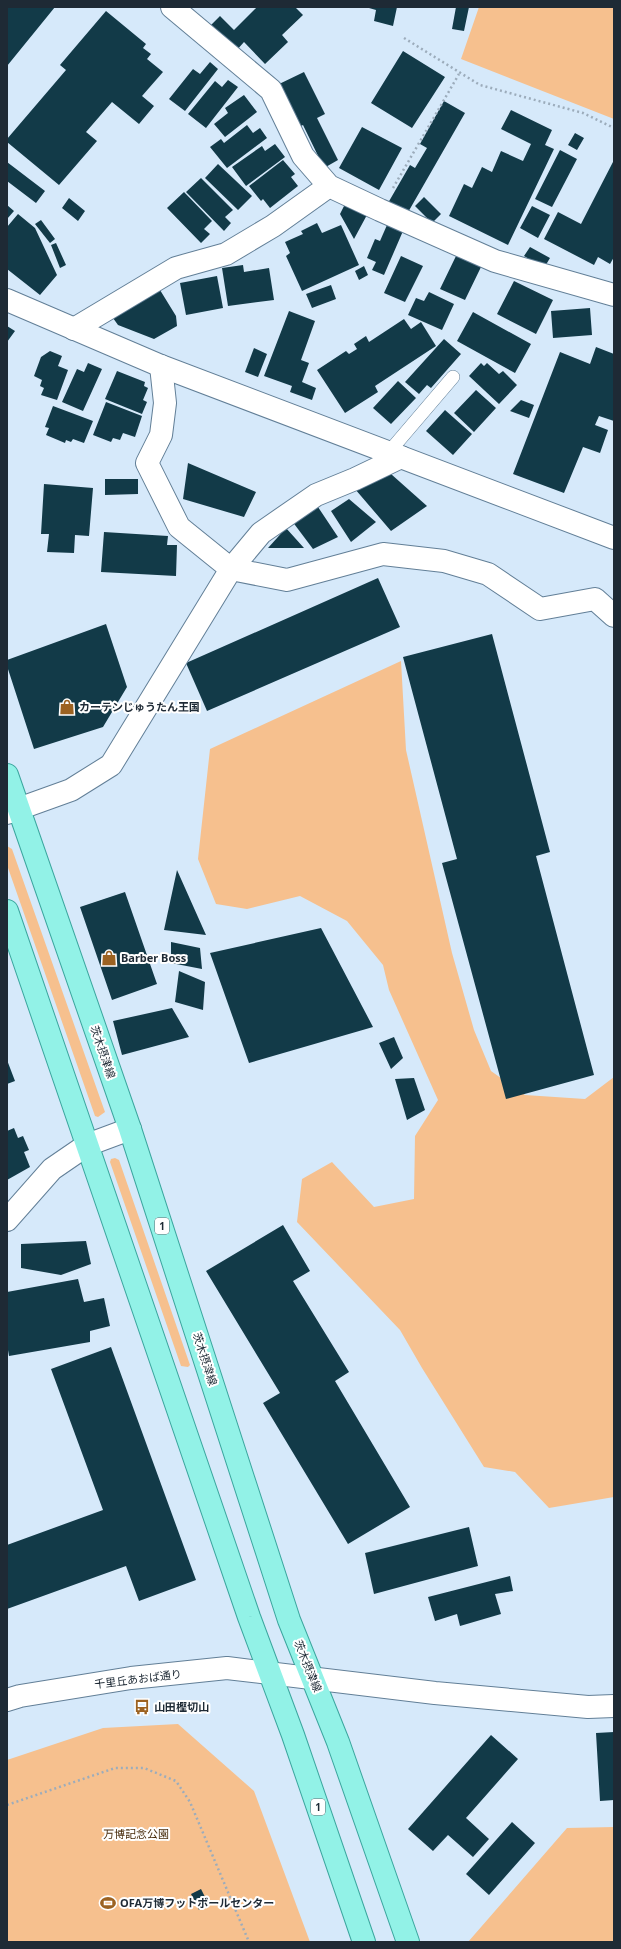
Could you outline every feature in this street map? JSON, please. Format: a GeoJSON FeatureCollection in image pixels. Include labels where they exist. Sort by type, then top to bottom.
{"type":"FeatureCollection","features":[{"type":"Feature","properties":{"kind":"main road","name":"茨木摂津線"},"geometry":{"type":"LineString","coordinates":[[7,775],[13,811],[130,1129],[289,1620],[338,1742],[408,1942]]}},
{"type":"Feature","properties":{"kind":"main road","name":"1"},"geometry":{"type":"LineString","coordinates":[[7,911],[248,1617],[293,1735],[364,1942]]}},
{"type":"Feature","properties":{"kind":"street"},"geometry":{"type":"LineString","coordinates":[[172,7],[271,90],[303,156],[329,186],[495,261],[614,295]]}},
{"type":"Feature","properties":{"kind":"street"},"geometry":{"type":"LineString","coordinates":[[74,329],[176,268],[226,254],[273,226],[329,186]]}},
{"type":"Feature","properties":{"kind":"street"},"geometry":{"type":"LineString","coordinates":[[7,300],[161,366],[614,538]]}},
{"type":"Feature","properties":{"kind":"street"},"geometry":{"type":"LineString","coordinates":[[161,366],[165,403],[161,435],[147,463],[179,527],[231,568],[287,580],[383,554],[444,561],[488,574],[540,609],[595,599],[614,616]]}},
{"type":"Feature","properties":{"kind":"street"},"geometry":{"type":"LineString","coordinates":[[13,811],[71,790],[111,765],[231,568],[261,533],[316,495],[355,479],[395,455]]}},
{"type":"Feature","properties":{"kind":"street"},"geometry":{"type":"LineString","coordinates":[[7,1220],[52,1169],[87,1145],[130,1129]]}},
{"type":"Feature","properties":{"kind":"street","name":"千里丘あおば通り"},"geometry":{"type":"LineString","coordinates":[[7,1700],[20,1696],[131,1678],[227,1668],[442,1694],[588,1707],[614,1706]]}},
{"type":"Feature","properties":{"kind":"lane"},"geometry":{"type":"LineString","coordinates":[[395,455],[453,376]]}},
{"type":"Feature","properties":{"kind":"path"},"geometry":{"type":"LineString","coordinates":[[404,38],[459,74],[480,85],[583,113],[614,128]]}},
{"type":"Feature","properties":{"kind":"path"},"geometry":{"type":"LineString","coordinates":[[380,210],[459,74]]}},
{"type":"Feature","properties":{"kind":"path"},"geometry":{"type":"LineString","coordinates":[[7,1805],[115,1768],[144,1768],[176,1781],[190,1802],[249,1942]]}},
{"type":"Feature","properties":{"kind":"green space"},"geometry":{"type":"Polygon","coordinates":[[[479,7],[614,7],[614,119],[461,59],[479,7]]]}},
{"type":"Feature","properties":{"kind":"green space"},"geometry":{"type":"Polygon","coordinates":[[[401,661],[406,750],[452,953],[474,1030],[491,1071],[525,1095],[585,1099],[614,1077],[614,1497],[549,1508],[515,1472],[484,1467],[400,1330],[297,1222],[302,1179],[332,1162],[374,1207],[414,1199],[415,1136],[438,1100],[389,990],[383,965],[347,921],[300,896],[247,909],[216,904],[198,859],[210,749],[401,661]]]}},
{"type":"Feature","properties":{"kind":"green space"},"geometry":{"type":"Polygon","coordinates":[[[7,846],[12,849],[105,1112],[98,1117],[95,1116],[7,865],[7,846]]]}},
{"type":"Feature","properties":{"kind":"green space"},"geometry":{"type":"Polygon","coordinates":[[[115,1158],[119,1160],[190,1365],[188,1367],[181,1366],[110,1162],[111,1159],[115,1158]]]}},
{"type":"Feature","properties":{"kind":"green space","name":"万博記念公園"},"geometry":{"type":"Polygon","coordinates":[[[178,1724],[254,1791],[310,1942],[7,1942],[7,1760],[103,1728],[178,1724]]]}},
{"type":"Feature","properties":{"kind":"green space"},"geometry":{"type":"Polygon","coordinates":[[[614,1827],[614,1942],[468,1942],[567,1828],[614,1827]]]}},
{"type":"Feature","properties":{"kind":"building"},"geometry":{"type":"Polygon","coordinates":[[[7,7],[55,7],[7,66],[7,7]]]}},
{"type":"Feature","properties":{"kind":"building"},"geometry":{"type":"Polygon","coordinates":[[[257,7],[295,7],[303,15],[282,35],[288,42],[265,64],[244,42],[236,51],[211,25],[220,16],[234,30],[257,7]]]}},
{"type":"Feature","properties":{"kind":"building"},"geometry":{"type":"Polygon","coordinates":[[[397,7],[393,26],[374,21],[376,10],[369,8],[397,7]]]}},
{"type":"Feature","properties":{"kind":"building"},"geometry":{"type":"Polygon","coordinates":[[[456,7],[469,7],[464,31],[452,29],[456,7]]]}},
{"type":"Feature","properties":{"kind":"building"},"geometry":{"type":"Polygon","coordinates":[[[106,11],[146,44],[143,48],[151,54],[147,59],[163,72],[142,96],[154,106],[139,124],[112,102],[86,132],[97,141],[59,185],[7,142],[7,139],[66,70],[60,65],[106,11]]]}},
{"type":"Feature","properties":{"kind":"building"},"geometry":{"type":"Polygon","coordinates":[[[403,51],[445,77],[412,128],[371,103],[403,51]]]}},
{"type":"Feature","properties":{"kind":"building"},"geometry":{"type":"Polygon","coordinates":[[[210,62],[218,69],[185,111],[169,99],[193,69],[200,74],[210,62]]]}},
{"type":"Feature","properties":{"kind":"building"},"geometry":{"type":"Polygon","coordinates":[[[304,72],[325,114],[317,118],[338,160],[324,168],[303,125],[295,129],[275,86],[304,72]]]}},
{"type":"Feature","properties":{"kind":"building"},"geometry":{"type":"Polygon","coordinates":[[[228,80],[238,87],[206,128],[188,114],[215,81],[222,87],[228,80]]]}},
{"type":"Feature","properties":{"kind":"building"},"geometry":{"type":"Polygon","coordinates":[[[244,95],[257,112],[225,137],[214,124],[228,113],[225,108],[244,95]]]}},
{"type":"Feature","properties":{"kind":"building"},"geometry":{"type":"Polygon","coordinates":[[[444,101],[465,113],[407,214],[388,203],[410,165],[415,168],[427,148],[420,144],[444,101]]]}},
{"type":"Feature","properties":{"kind":"building"},"geometry":{"type":"Polygon","coordinates":[[[511,110],[552,130],[545,145],[554,149],[508,245],[449,216],[464,184],[472,188],[482,167],[492,172],[501,151],[523,161],[531,144],[501,129],[511,110]]]}},
{"type":"Feature","properties":{"kind":"building"},"geometry":{"type":"Polygon","coordinates":[[[247,125],[253,133],[260,128],[267,138],[227,168],[210,147],[221,139],[224,143],[247,125]]]}},
{"type":"Feature","properties":{"kind":"building"},"geometry":{"type":"Polygon","coordinates":[[[362,127],[402,148],[379,190],[339,168],[362,127]]]}},
{"type":"Feature","properties":{"kind":"building"},"geometry":{"type":"Polygon","coordinates":[[[575,133],[584,138],[577,150],[568,145],[575,133]]]}},
{"type":"Feature","properties":{"kind":"building"},"geometry":{"type":"Polygon","coordinates":[[[275,144],[285,157],[246,186],[232,167],[262,146],[265,151],[275,144]]]}},
{"type":"Feature","properties":{"kind":"building"},"geometry":{"type":"Polygon","coordinates":[[[560,150],[577,159],[552,207],[535,199],[560,150]]]}},
{"type":"Feature","properties":{"kind":"building"},"geometry":{"type":"Polygon","coordinates":[[[283,160],[295,174],[291,177],[298,186],[270,208],[263,199],[261,201],[249,186],[283,160]]]}},
{"type":"Feature","properties":{"kind":"building"},"geometry":{"type":"Polygon","coordinates":[[[614,160],[614,257],[610,264],[598,257],[594,265],[544,239],[558,212],[581,224],[614,160]]]}},
{"type":"Feature","properties":{"kind":"building"},"geometry":{"type":"Polygon","coordinates":[[[7,162],[45,191],[36,203],[7,181],[7,162]]]}},
{"type":"Feature","properties":{"kind":"building"},"geometry":{"type":"Polygon","coordinates":[[[218,164],[252,196],[238,210],[205,178],[218,164]]]}},
{"type":"Feature","properties":{"kind":"building"},"geometry":{"type":"Polygon","coordinates":[[[201,178],[233,210],[225,217],[231,223],[224,231],[186,192],[201,178]]]}},
{"type":"Feature","properties":{"kind":"building"},"geometry":{"type":"Polygon","coordinates":[[[184,192],[212,221],[204,229],[210,234],[201,243],[167,208],[184,192]]]}},
{"type":"Feature","properties":{"kind":"building"},"geometry":{"type":"Polygon","coordinates":[[[424,197],[441,214],[432,223],[415,206],[424,197]]]}},
{"type":"Feature","properties":{"kind":"building"},"geometry":{"type":"Polygon","coordinates":[[[69,198],[85,211],[78,221],[62,208],[69,198]]]}},
{"type":"Feature","properties":{"kind":"building"},"geometry":{"type":"Polygon","coordinates":[[[346,202],[368,213],[354,239],[340,214],[346,202]]]}},
{"type":"Feature","properties":{"kind":"building"},"geometry":{"type":"Polygon","coordinates":[[[7,205],[14,211],[7,219],[7,205]]]}},
{"type":"Feature","properties":{"kind":"building"},"geometry":{"type":"Polygon","coordinates":[[[532,206],[550,215],[538,238],[520,228],[532,206]]]}},
{"type":"Feature","properties":{"kind":"building"},"geometry":{"type":"Polygon","coordinates":[[[18,214],[35,228],[57,275],[40,295],[7,269],[7,227],[18,214]]]}},
{"type":"Feature","properties":{"kind":"building"},"geometry":{"type":"Polygon","coordinates":[[[41,220],[55,239],[50,243],[35,224],[41,220]]]}},
{"type":"Feature","properties":{"kind":"building"},"geometry":{"type":"Polygon","coordinates":[[[317,223],[322,233],[341,225],[359,265],[302,291],[286,256],[290,253],[285,242],[303,234],[301,231],[317,223]]]}},
{"type":"Feature","properties":{"kind":"building"},"geometry":{"type":"Polygon","coordinates":[[[387,225],[403,231],[384,275],[372,270],[376,262],[367,258],[375,239],[380,241],[387,225]]]}},
{"type":"Feature","properties":{"kind":"building"},"geometry":{"type":"Polygon","coordinates":[[[56,243],[66,265],[60,268],[51,245],[56,243]]]}},
{"type":"Feature","properties":{"kind":"building"},"geometry":{"type":"Polygon","coordinates":[[[530,247],[550,258],[544,268],[524,256],[530,247]]]}},
{"type":"Feature","properties":{"kind":"building"},"geometry":{"type":"Polygon","coordinates":[[[401,256],[423,266],[405,302],[384,293],[401,256]]]}},
{"type":"Feature","properties":{"kind":"building"},"geometry":{"type":"Polygon","coordinates":[[[456,256],[481,267],[465,300],[440,289],[456,256]]]}},
{"type":"Feature","properties":{"kind":"building"},"geometry":{"type":"Polygon","coordinates":[[[243,265],[244,272],[269,268],[274,300],[228,306],[222,268],[243,265]]]}},
{"type":"Feature","properties":{"kind":"building"},"geometry":{"type":"Polygon","coordinates":[[[364,266],[368,275],[359,280],[355,271],[364,266]]]}},
{"type":"Feature","properties":{"kind":"building"},"geometry":{"type":"Polygon","coordinates":[[[217,276],[223,308],[186,315],[180,283],[217,276]]]}},
{"type":"Feature","properties":{"kind":"building"},"geometry":{"type":"Polygon","coordinates":[[[514,281],[553,300],[536,334],[497,314],[514,281]]]}},
{"type":"Feature","properties":{"kind":"building"},"geometry":{"type":"Polygon","coordinates":[[[331,285],[336,299],[312,308],[306,294],[331,285]]]}},
{"type":"Feature","properties":{"kind":"building"},"geometry":{"type":"Polygon","coordinates":[[[160,290],[176,316],[177,326],[154,339],[118,325],[113,318],[160,290]]]}},
{"type":"Feature","properties":{"kind":"building"},"geometry":{"type":"Polygon","coordinates":[[[429,292],[454,304],[442,330],[408,315],[416,298],[424,301],[429,292]]]}},
{"type":"Feature","properties":{"kind":"building"},"geometry":{"type":"Polygon","coordinates":[[[590,308],[592,335],[553,338],[551,311],[590,308]]]}},
{"type":"Feature","properties":{"kind":"building"},"geometry":{"type":"Polygon","coordinates":[[[289,311],[315,321],[301,360],[309,363],[302,382],[316,388],[312,400],[290,392],[292,386],[264,376],[289,311]]]}},
{"type":"Feature","properties":{"kind":"building"},"geometry":{"type":"Polygon","coordinates":[[[473,312],[531,344],[515,373],[457,341],[473,312]]]}},
{"type":"Feature","properties":{"kind":"building"},"geometry":{"type":"Polygon","coordinates":[[[404,319],[411,329],[421,322],[436,346],[375,386],[378,392],[345,413],[317,370],[346,351],[349,354],[357,349],[354,344],[366,336],[369,342],[404,319]]]}},
{"type":"Feature","properties":{"kind":"building"},"geometry":{"type":"Polygon","coordinates":[[[7,326],[15,331],[7,342],[7,326]]]}},
{"type":"Feature","properties":{"kind":"building"},"geometry":{"type":"Polygon","coordinates":[[[444,339],[461,354],[431,388],[427,385],[419,394],[405,382],[444,339]]]}},
{"type":"Feature","properties":{"kind":"building"},"geometry":{"type":"Polygon","coordinates":[[[596,347],[614,354],[614,421],[599,416],[595,425],[608,430],[600,453],[583,447],[564,493],[513,474],[560,352],[590,364],[596,347]]]}},
{"type":"Feature","properties":{"kind":"building"},"geometry":{"type":"Polygon","coordinates":[[[254,348],[267,354],[258,377],[245,372],[254,348]]]}},
{"type":"Feature","properties":{"kind":"building"},"geometry":{"type":"Polygon","coordinates":[[[50,351],[62,356],[58,366],[68,370],[57,400],[41,395],[44,388],[40,386],[42,380],[34,376],[41,357],[50,351]]]}},
{"type":"Feature","properties":{"kind":"building"},"geometry":{"type":"Polygon","coordinates":[[[88,363],[102,369],[83,411],[62,402],[77,369],[84,372],[88,363]]]}},
{"type":"Feature","properties":{"kind":"building"},"geometry":{"type":"Polygon","coordinates":[[[481,363],[484,366],[487,363],[499,374],[503,371],[517,385],[499,404],[469,376],[481,363]]]}},
{"type":"Feature","properties":{"kind":"building"},"geometry":{"type":"Polygon","coordinates":[[[117,371],[145,382],[144,386],[148,388],[143,400],[147,402],[142,414],[105,399],[117,371]]]}},
{"type":"Feature","properties":{"kind":"building"},"geometry":{"type":"Polygon","coordinates":[[[398,381],[416,398],[391,424],[373,408],[398,381]]]}},
{"type":"Feature","properties":{"kind":"building"},"geometry":{"type":"Polygon","coordinates":[[[476,390],[496,408],[474,432],[454,413],[476,390]]]}},
{"type":"Feature","properties":{"kind":"building"},"geometry":{"type":"Polygon","coordinates":[[[521,400],[534,405],[529,418],[510,411],[521,400]]]}},
{"type":"Feature","properties":{"kind":"building"},"geometry":{"type":"Polygon","coordinates":[[[106,402],[142,416],[135,437],[123,433],[120,440],[113,438],[111,442],[93,435],[106,402]]]}},
{"type":"Feature","properties":{"kind":"building"},"geometry":{"type":"Polygon","coordinates":[[[53,406],[93,421],[84,443],[73,439],[71,442],[66,440],[65,443],[46,435],[49,428],[45,427],[53,406]]]}},
{"type":"Feature","properties":{"kind":"building"},"geometry":{"type":"Polygon","coordinates":[[[445,410],[472,434],[453,455],[426,431],[445,410]]]}},
{"type":"Feature","properties":{"kind":"building"},"geometry":{"type":"Polygon","coordinates":[[[188,463],[256,492],[244,517],[183,499],[188,463]]]}},
{"type":"Feature","properties":{"kind":"building"},"geometry":{"type":"Polygon","coordinates":[[[382,466],[427,506],[391,531],[355,489],[382,466]]]}},
{"type":"Feature","properties":{"kind":"building"},"geometry":{"type":"Polygon","coordinates":[[[105,479],[138,479],[138,494],[105,495],[105,479]]]}},
{"type":"Feature","properties":{"kind":"building"},"geometry":{"type":"Polygon","coordinates":[[[44,484],[93,488],[89,536],[75,535],[74,553],[47,552],[49,534],[41,534],[44,484]]]}},
{"type":"Feature","properties":{"kind":"building"},"geometry":{"type":"Polygon","coordinates":[[[349,499],[376,522],[351,542],[331,511],[349,499]]]}},
{"type":"Feature","properties":{"kind":"building"},"geometry":{"type":"Polygon","coordinates":[[[316,504],[338,537],[313,549],[292,521],[316,504]]]}},
{"type":"Feature","properties":{"kind":"building"},"geometry":{"type":"Polygon","coordinates":[[[286,528],[304,548],[268,548],[286,528]]]}},
{"type":"Feature","properties":{"kind":"building"},"geometry":{"type":"Polygon","coordinates":[[[104,532],[168,536],[167,545],[177,545],[176,576],[101,572],[104,532]]]}},
{"type":"Feature","properties":{"kind":"building"},"geometry":{"type":"Polygon","coordinates":[[[378,578],[400,627],[207,711],[186,663],[378,578]]]}},
{"type":"Feature","properties":{"kind":"building","name":"カーテンじゅうたん王国"},"geometry":{"type":"Polygon","coordinates":[[[106,624],[127,687],[103,727],[34,749],[7,666],[7,660],[106,624]]]}},
{"type":"Feature","properties":{"kind":"building"},"geometry":{"type":"Polygon","coordinates":[[[492,634],[550,852],[536,856],[594,1075],[506,1099],[442,863],[457,859],[403,657],[492,634]]]}},
{"type":"Feature","properties":{"kind":"building"},"geometry":{"type":"Polygon","coordinates":[[[177,870],[206,935],[164,930],[177,870]]]}},
{"type":"Feature","properties":{"kind":"building"},"geometry":{"type":"Polygon","coordinates":[[[125,892],[157,984],[112,1000],[80,907],[125,892]]]}},
{"type":"Feature","properties":{"kind":"building"},"geometry":{"type":"Polygon","coordinates":[[[321,928],[373,1027],[249,1063],[210,953],[321,928]]]}},
{"type":"Feature","properties":{"kind":"building"},"geometry":{"type":"Polygon","coordinates":[[[171,942],[200,948],[202,969],[171,963],[171,942]]]}},
{"type":"Feature","properties":{"kind":"building"},"geometry":{"type":"Polygon","coordinates":[[[179,971],[205,982],[203,1010],[175,1002],[179,971]]]}},
{"type":"Feature","properties":{"kind":"building"},"geometry":{"type":"Polygon","coordinates":[[[172,1008],[189,1037],[122,1055],[113,1021],[172,1008]]]}},
{"type":"Feature","properties":{"kind":"building"},"geometry":{"type":"Polygon","coordinates":[[[394,1037],[403,1058],[391,1069],[379,1043],[394,1037]]]}},
{"type":"Feature","properties":{"kind":"building"},"geometry":{"type":"Polygon","coordinates":[[[7,1060],[15,1081],[7,1084],[7,1060]]]}},
{"type":"Feature","properties":{"kind":"building"},"geometry":{"type":"Polygon","coordinates":[[[414,1078],[425,1110],[407,1120],[395,1079],[414,1078]]]}},
{"type":"Feature","properties":{"kind":"building"},"geometry":{"type":"Polygon","coordinates":[[[14,1128],[18,1138],[23,1136],[29,1150],[24,1152],[30,1167],[7,1180],[7,1131],[14,1128]]]}},
{"type":"Feature","properties":{"kind":"building"},"geometry":{"type":"Polygon","coordinates":[[[283,1225],[310,1271],[293,1281],[349,1372],[335,1381],[410,1507],[348,1544],[263,1403],[280,1393],[206,1271],[283,1225]]]}},
{"type":"Feature","properties":{"kind":"building"},"geometry":{"type":"Polygon","coordinates":[[[86,1241],[91,1264],[61,1275],[21,1268],[21,1244],[86,1241]]]}},
{"type":"Feature","properties":{"kind":"building"},"geometry":{"type":"Polygon","coordinates":[[[78,1279],[84,1302],[104,1298],[110,1326],[90,1331],[90,1342],[9,1356],[7,1344],[7,1292],[78,1279]]]}},
{"type":"Feature","properties":{"kind":"building"},"geometry":{"type":"Polygon","coordinates":[[[111,1347],[196,1580],[139,1601],[126,1566],[7,1609],[7,1545],[103,1510],[51,1369],[111,1347]]]}},
{"type":"Feature","properties":{"kind":"building"},"geometry":{"type":"Polygon","coordinates":[[[469,1527],[478,1566],[374,1594],[365,1553],[469,1527]]]}},
{"type":"Feature","properties":{"kind":"building"},"geometry":{"type":"Polygon","coordinates":[[[510,1576],[513,1591],[495,1594],[501,1614],[460,1626],[457,1614],[435,1621],[428,1597],[510,1576]]]}},
{"type":"Feature","properties":{"kind":"building"},"geometry":{"type":"Polygon","coordinates":[[[614,1732],[614,1800],[600,1801],[596,1733],[614,1732]]]}},
{"type":"Feature","properties":{"kind":"building"},"geometry":{"type":"Polygon","coordinates":[[[491,1735],[518,1759],[466,1818],[489,1839],[473,1857],[448,1835],[433,1851],[408,1829],[491,1735]]]}},
{"type":"Feature","properties":{"kind":"building"},"geometry":{"type":"Polygon","coordinates":[[[512,1822],[535,1843],[489,1895],[466,1874],[512,1822]]]}},
{"type":"Feature","properties":{"kind":"building"},"geometry":{"type":"Polygon","coordinates":[[[201,1889],[209,1905],[199,1910],[191,1894],[201,1889]]]}},
{"type":"Feature","properties":{"kind":"place","name":"カーテンじゅうたん王国"},"geometry":{"type":"Point","coordinates":[67,707]}},
{"type":"Feature","properties":{"kind":"place","name":"Barber Boss"},"geometry":{"type":"Point","coordinates":[109,958]}},
{"type":"Feature","properties":{"kind":"place","name":"山田樫切山"},"geometry":{"type":"Point","coordinates":[142,1707]}},
{"type":"Feature","properties":{"kind":"place","name":"OFA万博フットボールセンター"},"geometry":{"type":"Point","coordinates":[108,1903]}}]}
